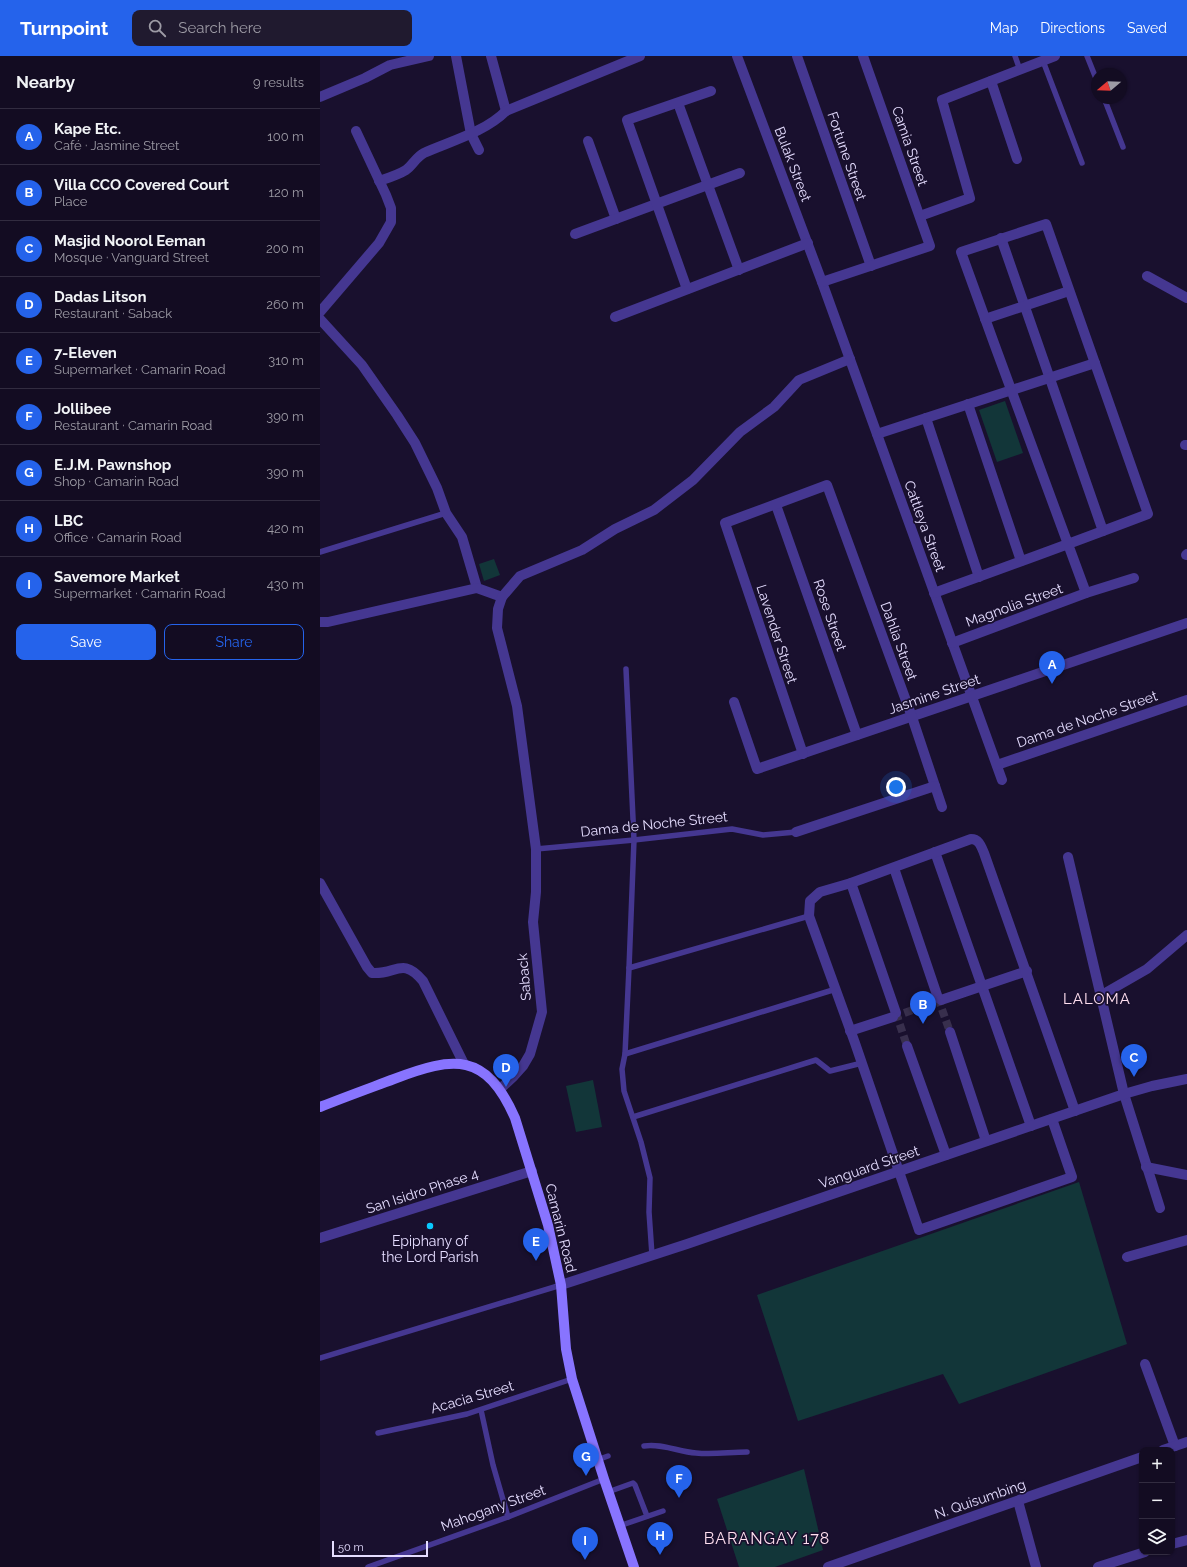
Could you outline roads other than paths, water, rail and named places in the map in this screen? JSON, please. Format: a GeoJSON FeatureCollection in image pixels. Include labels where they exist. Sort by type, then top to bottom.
{"type":"FeatureCollection","features":[{"type":"Feature","properties":{"kind":"main road","name":"Camarin Road"},"geometry":{"type":"LineString","coordinates":[[320,1107],[424,1068],[449,1063],[464,1064],[477,1069],[488,1076],[500,1089],[515,1118],[548,1225],[561,1285],[566,1349],[572,1379],[597,1460],[634,1567]]}},
{"type":"Feature","properties":{"kind":"street"},"geometry":{"type":"LineString","coordinates":[[320,97],[365,78],[390,65],[429,56]]}},
{"type":"Feature","properties":{"kind":"street"},"geometry":{"type":"LineString","coordinates":[[456,56],[471,134],[479,150]]}},
{"type":"Feature","properties":{"kind":"street"},"geometry":{"type":"LineString","coordinates":[[491,56],[506,111]]}},
{"type":"Feature","properties":{"kind":"street"},"geometry":{"type":"LineString","coordinates":[[379,181],[406,170],[417,157],[424,153],[471,134],[498,120],[506,111],[640,56]]}},
{"type":"Feature","properties":{"kind":"street","name":"Bulak Street"},"geometry":{"type":"LineString","coordinates":[[737,56],[822,282]]}},
{"type":"Feature","properties":{"kind":"street","name":"Fortune Street"},"geometry":{"type":"LineString","coordinates":[[797,56],[871,266]]}},
{"type":"Feature","properties":{"kind":"street","name":"Camia Street"},"geometry":{"type":"LineString","coordinates":[[863,56],[930,246],[871,266]]}},
{"type":"Feature","properties":{"kind":"street"},"geometry":{"type":"LineString","coordinates":[[920,216],[970,198],[942,100],[1055,56]]}},
{"type":"Feature","properties":{"kind":"street"},"geometry":{"type":"LineString","coordinates":[[991,81],[1017,160]]}},
{"type":"Feature","properties":{"kind":"street"},"geometry":{"type":"LineString","coordinates":[[687,289],[627,120],[711,91]]}},
{"type":"Feature","properties":{"kind":"street"},"geometry":{"type":"LineString","coordinates":[[678,103],[739,270]]}},
{"type":"Feature","properties":{"kind":"street"},"geometry":{"type":"LineString","coordinates":[[320,312],[379,243],[391,222],[391,208],[356,131]]}},
{"type":"Feature","properties":{"kind":"street"},"geometry":{"type":"LineString","coordinates":[[588,141],[616,219]]}},
{"type":"Feature","properties":{"kind":"street"},"geometry":{"type":"LineString","coordinates":[[575,234],[740,173]]}},
{"type":"Feature","properties":{"kind":"street"},"geometry":{"type":"LineString","coordinates":[[934,593],[979,577],[1021,561],[1068,544],[1148,514],[1046,224],[961,252],[985,319],[1068,544],[1086,594]]}},
{"type":"Feature","properties":{"kind":"street"},"geometry":{"type":"LineString","coordinates":[[1001,238],[1103,531]]}},
{"type":"Feature","properties":{"kind":"street"},"geometry":{"type":"LineString","coordinates":[[615,317],[808,243]]}},
{"type":"Feature","properties":{"kind":"street"},"geometry":{"type":"LineString","coordinates":[[822,282],[871,266]]}},
{"type":"Feature","properties":{"kind":"street"},"geometry":{"type":"LineString","coordinates":[[1147,276],[1187,298]]}},
{"type":"Feature","properties":{"kind":"street","name":"Cattleya Street"},"geometry":{"type":"LineString","coordinates":[[822,282],[1002,780]]}},
{"type":"Feature","properties":{"kind":"street"},"geometry":{"type":"LineString","coordinates":[[985,319],[1069,291]]}},
{"type":"Feature","properties":{"kind":"street"},"geometry":{"type":"LineString","coordinates":[[320,319],[362,365],[415,443],[437,488],[446,513],[462,537],[471,572],[477,588]]}},
{"type":"Feature","properties":{"kind":"street"},"geometry":{"type":"LineString","coordinates":[[320,622],[328,622],[477,588],[502,597],[520,576],[582,550],[615,529],[654,510],[693,480],[740,432],[774,407],[799,380],[850,359]]}},
{"type":"Feature","properties":{"kind":"street"},"geometry":{"type":"LineString","coordinates":[[877,434],[1095,363]]}},
{"type":"Feature","properties":{"kind":"street"},"geometry":{"type":"LineString","coordinates":[[968,404],[1021,561]]}},
{"type":"Feature","properties":{"kind":"street"},"geometry":{"type":"LineString","coordinates":[[926,418],[979,577]]}},
{"type":"Feature","properties":{"kind":"street","name":"Dahlia Street"},"geometry":{"type":"LineString","coordinates":[[776,505],[827,485],[912,717],[942,807]]}},
{"type":"Feature","properties":{"kind":"street","name":"Lavender Street"},"geometry":{"type":"LineString","coordinates":[[776,505],[726,523],[803,754]]}},
{"type":"Feature","properties":{"kind":"street","name":"Rose Street"},"geometry":{"type":"LineString","coordinates":[[776,505],[857,735]]}},
{"type":"Feature","properties":{"kind":"street","name":"Magnolia Street"},"geometry":{"type":"LineString","coordinates":[[952,643],[1134,578]]}},
{"type":"Feature","properties":{"kind":"street","name":"Saback"},"geometry":{"type":"LineString","coordinates":[[500,1089],[514,1076],[530,1054],[542,1012],[533,922],[536,892],[536,849],[517,706],[497,628],[498,609],[502,597]]}},
{"type":"Feature","properties":{"kind":"street","name":"Jasmine Street"},"geometry":{"type":"LineString","coordinates":[[734,702],[757,768],[803,754],[1187,623]]}},
{"type":"Feature","properties":{"kind":"street","name":"Dama de Noche Street"},"geometry":{"type":"LineString","coordinates":[[997,765],[1187,700]]}},
{"type":"Feature","properties":{"kind":"street","name":"Dama de Noche Street"},"geometry":{"type":"LineString","coordinates":[[796,832],[935,786]]}},
{"type":"Feature","properties":{"kind":"street"},"geometry":{"type":"LineString","coordinates":[[1052,1119],[1072,1177],[919,1230],[862,1063],[809,916],[810,901],[820,892],[894,868],[971,839],[975,839],[979,842],[1027,971],[1075,1111]]}},
{"type":"Feature","properties":{"kind":"street"},"geometry":{"type":"LineString","coordinates":[[935,852],[1031,1126]]}},
{"type":"Feature","properties":{"kind":"street"},"geometry":{"type":"LineString","coordinates":[[1068,857],[1124,1094],[1160,1208]]}},
{"type":"Feature","properties":{"kind":"street"},"geometry":{"type":"LineString","coordinates":[[894,868],[940,999],[1027,971]]}},
{"type":"Feature","properties":{"kind":"street"},"geometry":{"type":"LineString","coordinates":[[320,883],[367,967],[372,973],[407,968],[416,973],[423,981],[464,1064]]}},
{"type":"Feature","properties":{"kind":"street"},"geometry":{"type":"LineString","coordinates":[[850,1031],[895,1015],[851,883]]}},
{"type":"Feature","properties":{"kind":"street"},"geometry":{"type":"LineString","coordinates":[[1100,996],[1147,969],[1187,934]]}},
{"type":"Feature","properties":{"kind":"street"},"geometry":{"type":"LineString","coordinates":[[950,1032],[986,1141]]}},
{"type":"Feature","properties":{"kind":"street"},"geometry":{"type":"LineString","coordinates":[[907,1046],[946,1155]]}},
{"type":"Feature","properties":{"kind":"street","name":"Vanguard Street"},"geometry":{"type":"LineString","coordinates":[[561,1285],[899,1172],[1124,1094],[1152,1086],[1187,1079]]}},
{"type":"Feature","properties":{"kind":"street"},"geometry":{"type":"LineString","coordinates":[[1146,1167],[1187,1175]]}},
{"type":"Feature","properties":{"kind":"street","name":"San Isidro Phase 4"},"geometry":{"type":"LineString","coordinates":[[320,1238],[532,1171]]}},
{"type":"Feature","properties":{"kind":"street"},"geometry":{"type":"LineString","coordinates":[[1127,1258],[1187,1240]]}},
{"type":"Feature","properties":{"kind":"street"},"geometry":{"type":"LineString","coordinates":[[1144,1364],[1175,1446]]}},
{"type":"Feature","properties":{"kind":"street"},"geometry":{"type":"LineString","coordinates":[[1172,1447],[1187,1442]]}},
{"type":"Feature","properties":{"kind":"street","name":"N. Quisumbing"},"geometry":{"type":"LineString","coordinates":[[828,1567],[1139,1458]]}},
{"type":"Feature","properties":{"kind":"street"},"geometry":{"type":"LineString","coordinates":[[1018,1501],[1036,1567]]}},
{"type":"Feature","properties":{"kind":"street"},"geometry":{"type":"LineString","coordinates":[[1175,1543],[1187,1540]]}},
{"type":"Feature","properties":{"kind":"street"},"geometry":{"type":"LineString","coordinates":[[1098,1567],[1139,1554]]}},
{"type":"Feature","properties":{"kind":"lane"},"geometry":{"type":"LineString","coordinates":[[1015,56],[1020,70]]}},
{"type":"Feature","properties":{"kind":"lane"},"geometry":{"type":"LineString","coordinates":[[1087,56],[1092,68]]}},
{"type":"Feature","properties":{"kind":"lane"},"geometry":{"type":"LineString","coordinates":[[1043,61],[1082,163]]}},
{"type":"Feature","properties":{"kind":"lane"},"geometry":{"type":"LineString","coordinates":[[1106,104],[1124,148]]}},
{"type":"Feature","properties":{"kind":"lane"},"geometry":{"type":"LineString","coordinates":[[320,552],[446,513]]}},
{"type":"Feature","properties":{"kind":"lane"},"geometry":{"type":"LineString","coordinates":[[626,669],[634,840],[629,968],[622,1069],[624,1091],[641,1142],[650,1178],[649,1212],[652,1255]]}},
{"type":"Feature","properties":{"kind":"lane","name":"Dama de Noche Street"},"geometry":{"type":"LineString","coordinates":[[536,849],[732,829],[763,835],[796,832]]}},
{"type":"Feature","properties":{"kind":"lane"},"geometry":{"type":"LineString","coordinates":[[629,968],[809,916]]}},
{"type":"Feature","properties":{"kind":"lane"},"geometry":{"type":"LineString","coordinates":[[624,1054],[836,989]]}},
{"type":"Feature","properties":{"kind":"lane"},"geometry":{"type":"LineString","coordinates":[[633,1117],[816,1060],[830,1071],[862,1063]]}},
{"type":"Feature","properties":{"kind":"lane"},"geometry":{"type":"LineString","coordinates":[[320,1358],[561,1285]]}},
{"type":"Feature","properties":{"kind":"lane","name":"Acacia Street"},"geometry":{"type":"LineString","coordinates":[[378,1433],[481,1410],[572,1379]]}},
{"type":"Feature","properties":{"kind":"lane"},"geometry":{"type":"LineString","coordinates":[[481,1410],[493,1465],[508,1517]]}},
{"type":"Feature","properties":{"kind":"lane"},"geometry":{"type":"LineString","coordinates":[[644,1446],[655,1444],[674,1450],[697,1454],[747,1452]]}},
{"type":"Feature","properties":{"kind":"lane"},"geometry":{"type":"LineString","coordinates":[[597,1460],[608,1456]]}},
{"type":"Feature","properties":{"kind":"lane","name":"Mahogany Street"},"geometry":{"type":"LineString","coordinates":[[368,1567],[508,1517],[604,1479]]}},
{"type":"Feature","properties":{"kind":"lane"},"geometry":{"type":"LineString","coordinates":[[608,1492],[633,1483],[636,1485],[647,1516]]}},
{"type":"Feature","properties":{"kind":"lane"},"geometry":{"type":"LineString","coordinates":[[619,1526],[663,1511]]}},
{"type":"Feature","properties":{"kind":"tunnel"},"geometry":{"type":"LineString","coordinates":[[938,998],[950,1032]]}},
{"type":"Feature","properties":{"kind":"tunnel"},"geometry":{"type":"LineString","coordinates":[[893,1017],[941,1000]]}},
{"type":"Feature","properties":{"kind":"tunnel"},"geometry":{"type":"LineString","coordinates":[[896,1013],[907,1046]]}},
{"type":"Feature","properties":{"kind":"place","name":"Kape Etc."},"geometry":{"type":"Point","coordinates":[1052,684]}},
{"type":"Feature","properties":{"kind":"place","name":"Villa CCO Covered Court"},"geometry":{"type":"Point","coordinates":[923,1024]}},
{"type":"Feature","properties":{"kind":"place","name":"Masjid Noorol Eeman"},"geometry":{"type":"Point","coordinates":[1134,1077]}},
{"type":"Feature","properties":{"kind":"place","name":"Dadas Litson"},"geometry":{"type":"Point","coordinates":[506,1087]}},
{"type":"Feature","properties":{"kind":"place","name":"Epiphany of the Lord Parish"},"geometry":{"type":"Point","coordinates":[430,1226]}},
{"type":"Feature","properties":{"kind":"place","name":"7-Eleven"},"geometry":{"type":"Point","coordinates":[536,1261]}},
{"type":"Feature","properties":{"kind":"place","name":"E.J.M. Pawnshop"},"geometry":{"type":"Point","coordinates":[586,1476]}},
{"type":"Feature","properties":{"kind":"place","name":"Jollibee"},"geometry":{"type":"Point","coordinates":[679,1498]}},
{"type":"Feature","properties":{"kind":"place","name":"LBC"},"geometry":{"type":"Point","coordinates":[660,1555]}},
{"type":"Feature","properties":{"kind":"place","name":"Savemore Market"},"geometry":{"type":"Point","coordinates":[585,1560]}},
{"type":"Feature","properties":{"kind":"district","name":"LALOMA"},"geometry":{"type":"Point","coordinates":[1097,999]}},
{"type":"Feature","properties":{"kind":"district","name":"BARANGAY 178"},"geometry":{"type":"Point","coordinates":[767,1538]}}]}
